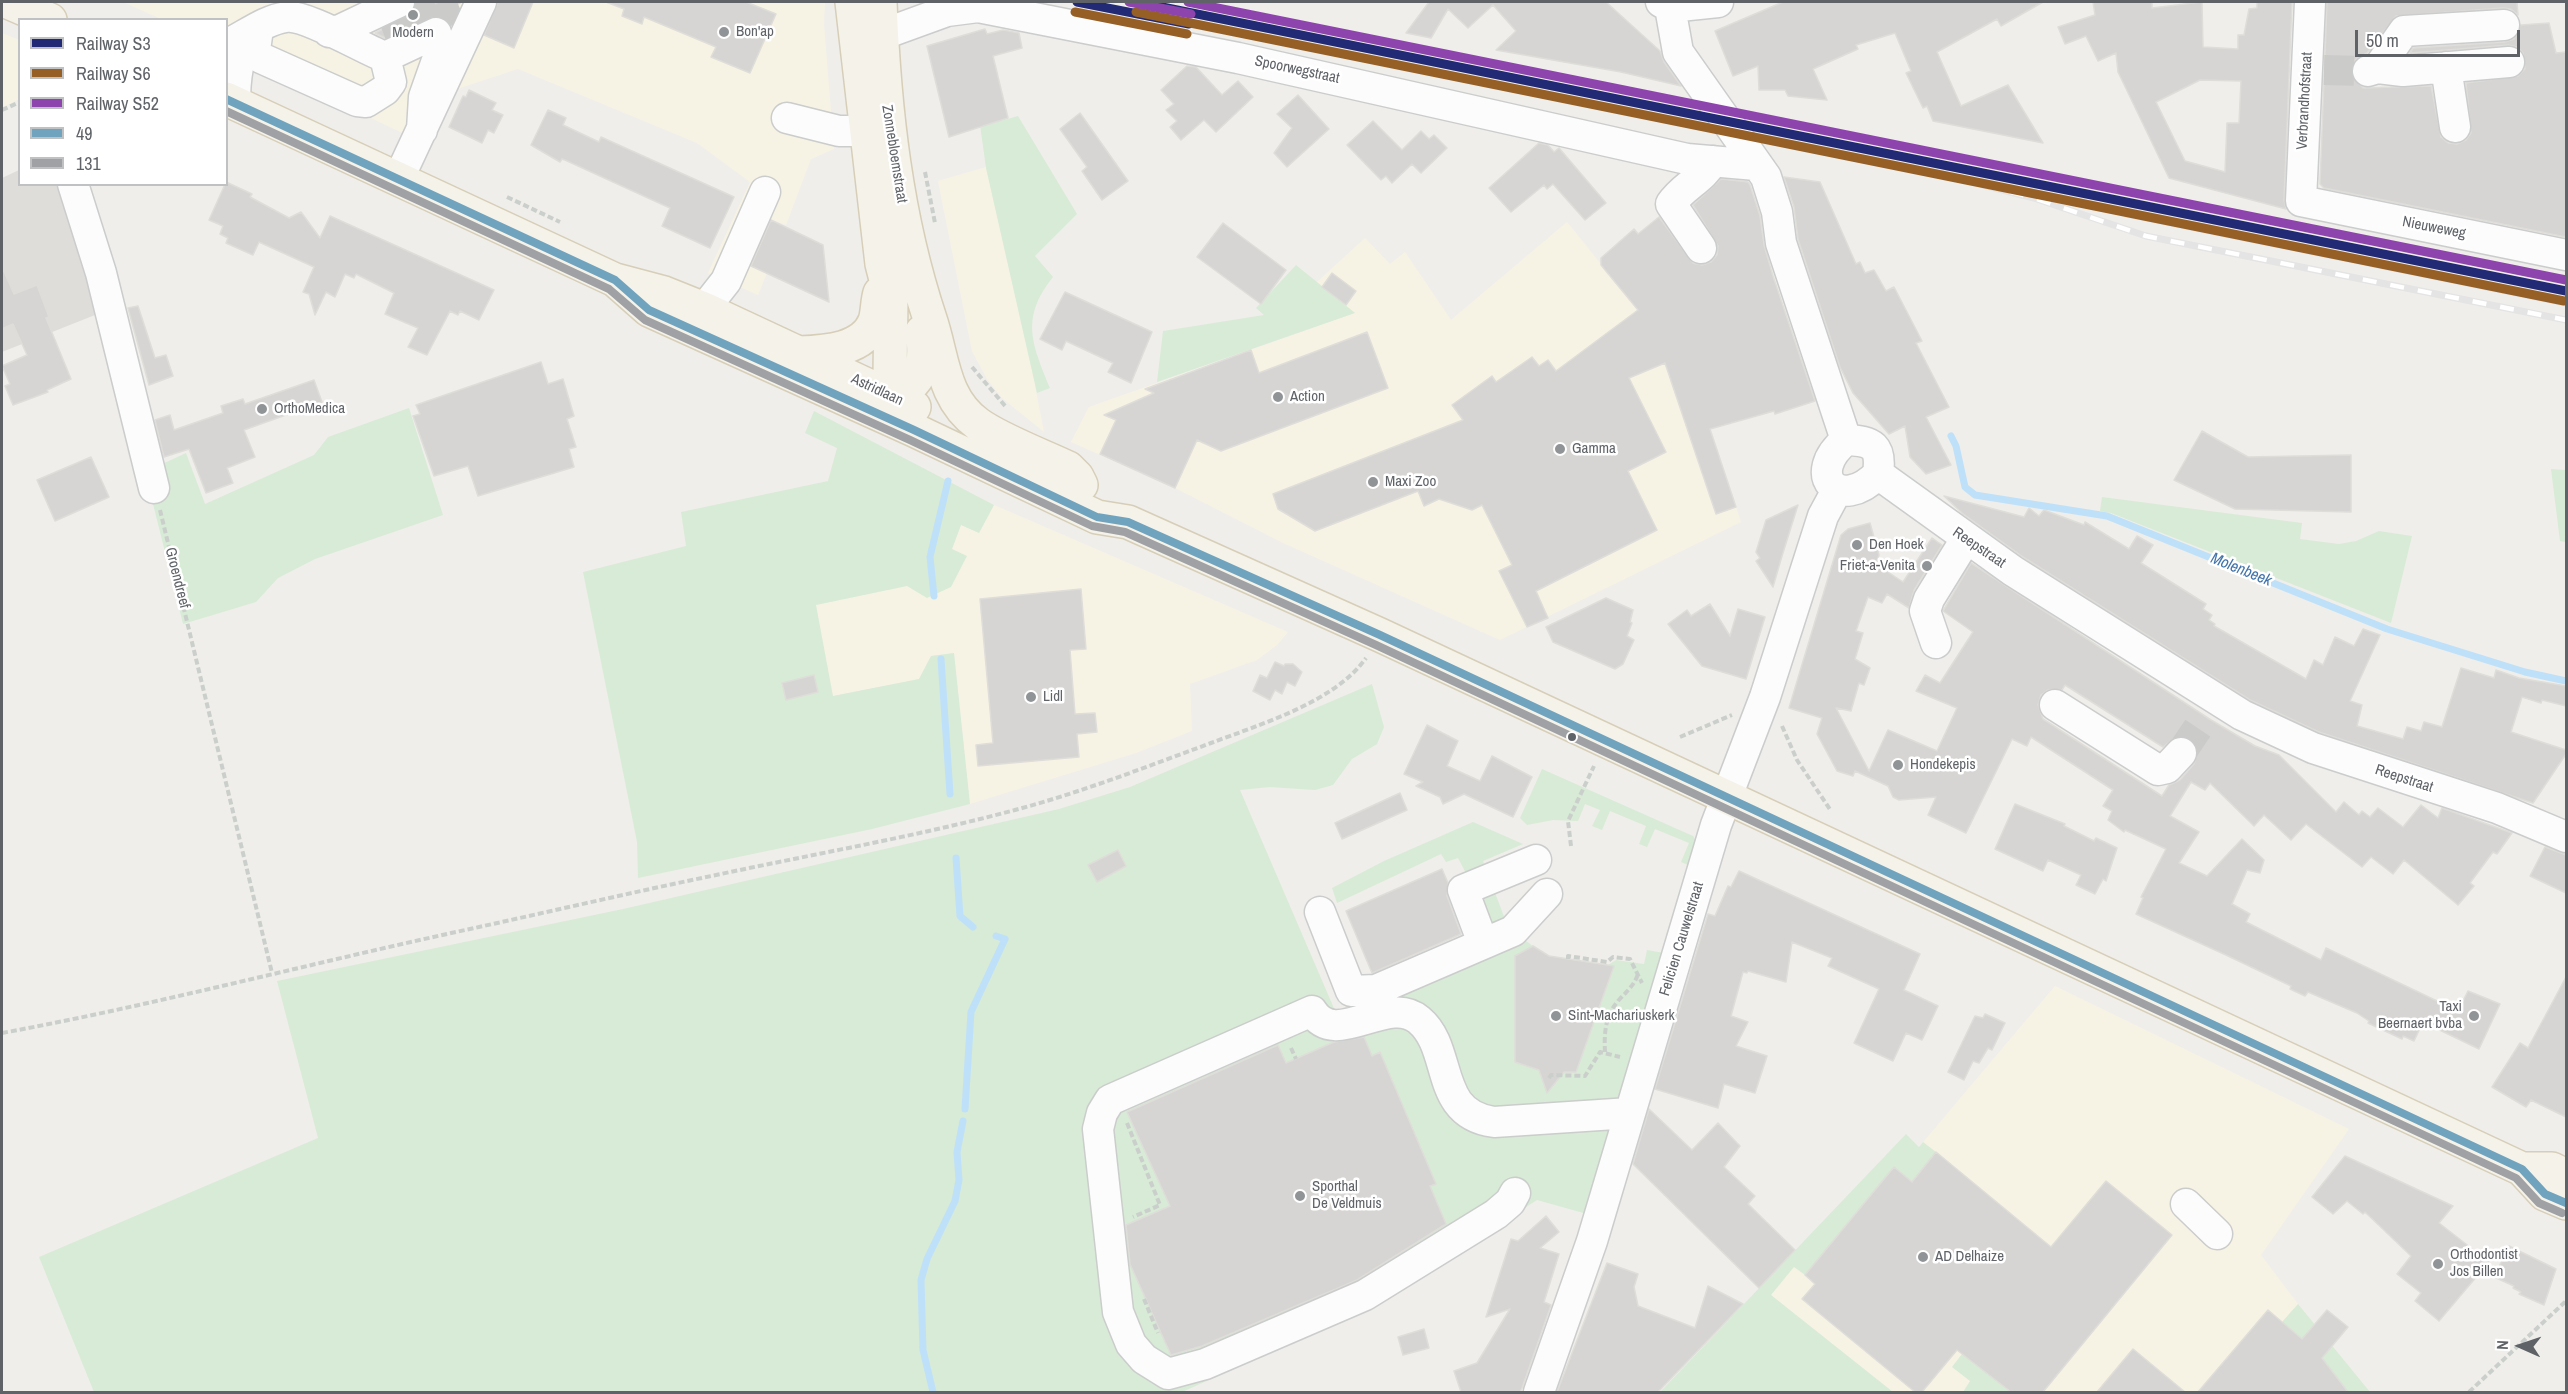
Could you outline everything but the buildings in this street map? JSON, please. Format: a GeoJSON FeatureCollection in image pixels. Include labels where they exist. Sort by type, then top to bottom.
{"type":"FeatureCollection","features":[{"type":"Feature","properties":{"kind":"main road"},"geometry":{"type":"LineString","coordinates":[[8,2],[45,18]]}},
{"type":"Feature","properties":{"kind":"main road","name":"Zonnebloemstraat"},"geometry":{"type":"LineString","coordinates":[[852,2],[865,131],[884,280]]}},
{"type":"Feature","properties":{"kind":"main road","name":"Zonnebloemstraat"},"geometry":{"type":"LineString","coordinates":[[880,2],[886,114],[915,273],[923,303]]}},
{"type":"Feature","properties":{"kind":"main road","name":"Astridlaan"},"geometry":{"type":"LineString","coordinates":[[231,101],[615,280],[664,293],[704,309],[893,399],[1082,485],[1093,491],[1128,522]]}},
{"type":"Feature","properties":{"kind":"main road","name":"Astridlaan"},"geometry":{"type":"LineString","coordinates":[[615,280],[649,310],[844,400],[857,395],[893,399],[1097,517],[1128,522],[1380,634],[1461,675],[1728,796],[2522,1169],[2552,1170],[2566,1176]]}},
{"type":"Feature","properties":{"kind":"main road"},"geometry":{"type":"LineString","coordinates":[[884,280],[891,299],[893,399]]}},
{"type":"Feature","properties":{"kind":"main road"},"geometry":{"type":"LineString","coordinates":[[799,353],[832,351],[863,337],[874,322],[884,280]]}},
{"type":"Feature","properties":{"kind":"main road"},"geometry":{"type":"LineString","coordinates":[[893,399],[911,386],[923,365],[925,346],[921,322],[923,303]]}},
{"type":"Feature","properties":{"kind":"main road"},"geometry":{"type":"LineString","coordinates":[[923,303],[931,319],[940,363],[952,394],[978,424],[1068,468],[1082,485]]}},
{"type":"Feature","properties":{"kind":"main road","name":"Astridlaan"},"geometry":{"type":"LineString","coordinates":[[2522,1169],[2544,1194],[2566,1203]]}},
{"type":"Feature","properties":{"kind":"street"},"geometry":{"type":"LineString","coordinates":[[244,36],[324,2]]}},
{"type":"Feature","properties":{"kind":"street"},"geometry":{"type":"LineString","coordinates":[[329,32],[340,30],[399,2]]}},
{"type":"Feature","properties":{"kind":"street"},"geometry":{"type":"LineString","coordinates":[[289,16],[306,20],[385,57],[462,21],[466,8],[463,2]]}},
{"type":"Feature","properties":{"kind":"street"},"geometry":{"type":"LineString","coordinates":[[398,180],[481,2]]}},
{"type":"Feature","properties":{"kind":"street"},"geometry":{"type":"LineString","coordinates":[[1718,2],[1666,4],[1678,52],[1766,177],[1777,212],[1781,243],[1846,440]]}},
{"type":"Feature","properties":{"kind":"street","name":"Verbrandhofstraat"},"geometry":{"type":"LineString","coordinates":[[2301,201],[2315,70],[2310,2]]}},
{"type":"Feature","properties":{"kind":"street","name":"Spoorwegstraat"},"geometry":{"type":"LineString","coordinates":[[881,35],[947,11],[978,7],[1249,60],[1633,147],[1713,161],[1756,165]]}},
{"type":"Feature","properties":{"kind":"street"},"geometry":{"type":"LineString","coordinates":[[2504,25],[2404,31],[2373,70],[2403,71],[2509,62]]}},
{"type":"Feature","properties":{"kind":"street"},"geometry":{"type":"LineString","coordinates":[[422,130],[424,97],[441,49],[436,33]]}},
{"type":"Feature","properties":{"kind":"street"},"geometry":{"type":"LineString","coordinates":[[244,36],[261,58],[357,101],[366,102],[385,90],[392,82],[385,57]]}},
{"type":"Feature","properties":{"kind":"street"},"geometry":{"type":"LineString","coordinates":[[231,101],[244,36]]}},
{"type":"Feature","properties":{"kind":"street"},"geometry":{"type":"LineString","coordinates":[[2446,68],[2455,127]]}},
{"type":"Feature","properties":{"kind":"street"},"geometry":{"type":"LineString","coordinates":[[787,118],[838,131],[865,131]]}},
{"type":"Feature","properties":{"kind":"street"},"geometry":{"type":"LineString","coordinates":[[1701,248],[1671,204],[1678,192],[1708,170],[1713,161]]}},
{"type":"Feature","properties":{"kind":"street"},"geometry":{"type":"LineString","coordinates":[[74,186],[101,273],[154,488]]}},
{"type":"Feature","properties":{"kind":"street"},"geometry":{"type":"LineString","coordinates":[[704,309],[726,281],[765,192]]}},
{"type":"Feature","properties":{"kind":"street","name":"Nieuweweg"},"geometry":{"type":"LineString","coordinates":[[2301,201],[2566,255]]}},
{"type":"Feature","properties":{"kind":"street"},"geometry":{"type":"LineString","coordinates":[[1846,440],[1865,441],[1877,449],[1880,459],[1878,474],[1866,487],[1851,492],[1837,489],[1827,479],[1826,472],[1833,450],[1846,440]]}},
{"type":"Feature","properties":{"kind":"street","name":"Reepstraat"},"geometry":{"type":"LineString","coordinates":[[1878,474],[1966,539],[2212,708],[2242,715],[2313,748],[2497,808],[2566,837]]}},
{"type":"Feature","properties":{"kind":"street","name":"Felicien Cauwelstraat"},"geometry":{"type":"LineString","coordinates":[[1539,1392],[1592,1241],[1716,825],[1765,697],[1823,516],[1837,489]]}},
{"type":"Feature","properties":{"kind":"street"},"geometry":{"type":"LineString","coordinates":[[1936,643],[1925,611],[1929,599],[1966,539]]}},
{"type":"Feature","properties":{"kind":"street"},"geometry":{"type":"LineString","coordinates":[[2055,705],[2157,770],[2168,768],[2181,753]]}},
{"type":"Feature","properties":{"kind":"street"},"geometry":{"type":"LineString","coordinates":[[1483,943],[1462,890],[1536,861]]}},
{"type":"Feature","properties":{"kind":"street"},"geometry":{"type":"LineString","coordinates":[[1320,912],[1351,991],[1376,990],[1513,931],[1547,894]]}},
{"type":"Feature","properties":{"kind":"street"},"geometry":{"type":"LineString","coordinates":[[1515,1193],[1510,1202],[1496,1214],[1365,1294],[1205,1364],[1168,1374],[1144,1359],[1131,1344],[1118,1312],[1098,1129],[1101,1113],[1110,1100],[1312,1011],[1326,1024],[1340,1026],[1374,1015],[1396,1013],[1419,1019],[1429,1031],[1458,1104],[1471,1117],[1494,1122],[1630,1113]]}},
{"type":"Feature","properties":{"kind":"street"},"geometry":{"type":"LineString","coordinates":[[2186,1204],[2217,1234]]}},
{"type":"Feature","properties":{"kind":"path"},"geometry":{"type":"LineString","coordinates":[[2,110],[18,103]]}},
{"type":"Feature","properties":{"kind":"path"},"geometry":{"type":"LineString","coordinates":[[924,166],[937,234]]}},
{"type":"Feature","properties":{"kind":"path"},"geometry":{"type":"LineString","coordinates":[[969,359],[994,397],[1009,410]]}},
{"type":"Feature","properties":{"kind":"path","name":"Groendreef"},"geometry":{"type":"LineString","coordinates":[[154,488],[272,973]]}},
{"type":"Feature","properties":{"kind":"path"},"geometry":{"type":"LineString","coordinates":[[2,1033],[99,1015],[272,973],[721,874],[881,842],[1017,809],[1112,780],[1276,718],[1312,701],[1356,672],[1380,634]]}},
{"type":"Feature","properties":{"kind":"path"},"geometry":{"type":"LineString","coordinates":[[1680,737],[1739,711]]}},
{"type":"Feature","properties":{"kind":"path"},"geometry":{"type":"LineString","coordinates":[[1781,723],[1797,760],[1831,811]]}},
{"type":"Feature","properties":{"kind":"path"},"geometry":{"type":"LineString","coordinates":[[1571,846],[1568,821],[1594,766]]}},
{"type":"Feature","properties":{"kind":"path"},"geometry":{"type":"LineString","coordinates":[[1568,959],[1568,956],[1607,962],[1613,957],[1630,959],[1645,989]]}},
{"type":"Feature","properties":{"kind":"path"},"geometry":{"type":"LineString","coordinates":[[1605,1052],[1605,1028],[1611,1011],[1627,993],[1638,974]]}},
{"type":"Feature","properties":{"kind":"path"},"geometry":{"type":"LineString","coordinates":[[1549,1078],[1551,1075],[1585,1076],[1600,1052],[1628,1059]]}},
{"type":"Feature","properties":{"kind":"path"},"geometry":{"type":"LineString","coordinates":[[1116,1098],[1160,1205],[1123,1222]]}},
{"type":"Feature","properties":{"kind":"path"},"geometry":{"type":"LineString","coordinates":[[2469,1392],[2566,1301]]}},
{"type":"Feature","properties":{"kind":"shaded area"},"geometry":{"type":"Polygon","coordinates":[[[123,2],[825,2],[824,24],[834,149],[811,159],[786,225],[768,218],[749,265],[767,273],[758,295],[708,273],[750,182],[697,143],[518,69],[457,89],[430,146],[228,50],[228,18],[159,18],[123,2]]]}},
{"type":"Feature","properties":{"kind":"shaded area"},"geometry":{"type":"Polygon","coordinates":[[[2,33],[18,40],[18,100],[2,107],[2,33]]]}},
{"type":"Feature","properties":{"kind":"shaded area"},"geometry":{"type":"Polygon","coordinates":[[[986,167],[1044,432],[1002,398],[987,379],[972,351],[938,181],[986,167]]]}},
{"type":"Feature","properties":{"kind":"shaded area"},"geometry":{"type":"Polygon","coordinates":[[[18,170],[18,186],[57,186],[100,313],[2,352],[2,178],[18,170]]]}},
{"type":"Feature","properties":{"kind":"shaded area"},"geometry":{"type":"Polygon","coordinates":[[[1567,222],[1638,310],[1657,341],[1716,514],[1736,507],[1741,522],[1500,640],[1283,543],[1175,488],[1071,442],[1089,407],[1355,313],[1317,282],[1365,238],[1390,264],[1405,252],[1451,320],[1567,222]]]}},
{"type":"Feature","properties":{"kind":"shaded area"},"geometry":{"type":"Polygon","coordinates":[[[994,505],[1288,632],[1277,645],[1257,660],[1190,684],[1192,731],[1136,753],[970,804],[954,653],[931,656],[919,679],[832,696],[816,605],[907,586],[967,557],[952,549],[961,525],[979,533],[994,505]]]}},
{"type":"Feature","properties":{"kind":"shaded area"},"geometry":{"type":"Polygon","coordinates":[[[2055,986],[2349,1129],[2261,1255],[2298,1304],[2283,1321],[2316,1350],[2348,1392],[2011,1392],[1968,1356],[1971,1381],[1963,1392],[1893,1392],[1771,1295],[1794,1266],[1805,1275],[1919,1147],[2055,986]]]}},
{"type":"Feature","properties":{"kind":"green space"},"geometry":{"type":"Polygon","coordinates":[[[1018,116],[1077,214],[1035,256],[1053,277],[1036,305],[1033,319],[1034,344],[1050,388],[1037,393],[986,168],[980,125],[1018,116]]]}},
{"type":"Feature","properties":{"kind":"green space"},"geometry":{"type":"Polygon","coordinates":[[[1296,265],[1355,313],[1157,382],[1163,331],[1264,315],[1256,308],[1296,265]]]}},
{"type":"Feature","properties":{"kind":"green space"},"geometry":{"type":"Polygon","coordinates":[[[409,408],[443,515],[315,559],[278,578],[256,602],[183,624],[145,472],[186,453],[205,504],[314,455],[328,437],[409,408]]]}},
{"type":"Feature","properties":{"kind":"green space"},"geometry":{"type":"Polygon","coordinates":[[[814,411],[994,505],[979,533],[961,525],[952,549],[967,556],[951,587],[927,598],[907,586],[816,605],[833,696],[919,679],[931,656],[954,653],[970,804],[872,829],[638,878],[637,842],[583,572],[686,546],[681,512],[828,481],[837,448],[805,433],[814,411]]]}},
{"type":"Feature","properties":{"kind":"green space"},"geometry":{"type":"Polygon","coordinates":[[[2551,469],[2566,470],[2566,542],[2560,541],[2551,469]]]}},
{"type":"Feature","properties":{"kind":"green space"},"geometry":{"type":"Polygon","coordinates":[[[2102,497],[2302,523],[2300,539],[2339,544],[2356,541],[2379,531],[2412,536],[2391,623],[2111,513],[2100,511],[2102,497]]]}},
{"type":"Feature","properties":{"kind":"green space"},"geometry":{"type":"Polygon","coordinates":[[[1372,684],[1384,727],[1377,744],[1352,759],[1333,785],[1315,790],[1270,787],[1240,790],[1336,1013],[1526,941],[1533,946],[1515,956],[1515,1062],[1545,1072],[1576,1072],[1614,967],[1608,965],[1616,960],[1644,964],[1647,950],[1664,953],[1615,1106],[1587,1214],[1537,1200],[1366,1310],[1182,1392],[94,1392],[39,1257],[318,1138],[277,981],[623,909],[1059,809],[1130,787],[1372,684]]]}},
{"type":"Feature","properties":{"kind":"green space"},"geometry":{"type":"Polygon","coordinates":[[[1542,769],[1693,836],[1696,841],[1690,866],[1681,862],[1689,843],[1655,829],[1647,847],[1639,844],[1646,826],[1610,811],[1602,830],[1592,826],[1600,810],[1585,804],[1578,821],[1553,820],[1527,825],[1520,818],[1542,769]]]}},
{"type":"Feature","properties":{"kind":"green space"},"geometry":{"type":"Polygon","coordinates":[[[1473,822],[1523,844],[1483,861],[1487,873],[1469,879],[1458,858],[1446,862],[1441,854],[1337,903],[1332,888],[1384,861],[1473,822]]]}},
{"type":"Feature","properties":{"kind":"green space"},"geometry":{"type":"Polygon","coordinates":[[[1492,885],[1505,919],[1489,926],[1476,892],[1492,885]]]}},
{"type":"Feature","properties":{"kind":"green space"},"geometry":{"type":"Polygon","coordinates":[[[1906,1134],[1919,1147],[1923,1142],[1936,1152],[1912,1182],[1894,1167],[1805,1275],[1794,1267],[1771,1295],[1893,1392],[1660,1392],[1906,1134]]]}},
{"type":"Feature","properties":{"kind":"green space"},"geometry":{"type":"Polygon","coordinates":[[[2298,1304],[2370,1392],[2348,1392],[2316,1350],[2282,1322],[2298,1304]]]}},
{"type":"Feature","properties":{"kind":"green space"},"geometry":{"type":"Polygon","coordinates":[[[1962,1354],[1968,1356],[2011,1392],[1963,1392],[1970,1381],[1952,1367],[1962,1354]]]}},
{"type":"Feature","properties":{"kind":"waterway","name":"Molenbeek"},"geometry":{"type":"LineString","coordinates":[[1951,436],[1956,446],[1965,487],[1975,495],[2107,516],[2387,629],[2525,672],[2566,681]]}},
{"type":"Feature","properties":{"kind":"waterway"},"geometry":{"type":"LineString","coordinates":[[934,596],[930,557],[948,481]]}},
{"type":"Feature","properties":{"kind":"waterway"},"geometry":{"type":"LineString","coordinates":[[941,659],[950,794]]}},
{"type":"Feature","properties":{"kind":"waterway"},"geometry":{"type":"LineString","coordinates":[[956,858],[960,916],[973,927]]}},
{"type":"Feature","properties":{"kind":"waterway"},"geometry":{"type":"LineString","coordinates":[[965,1109],[971,1012],[1005,939],[996,936]]}},
{"type":"Feature","properties":{"kind":"waterway"},"geometry":{"type":"LineString","coordinates":[[933,1392],[923,1350],[921,1280],[927,1259],[955,1201],[959,1180],[957,1152],[963,1121]]}},
{"type":"Feature","properties":{"kind":"tunnel"},"geometry":{"type":"LineString","coordinates":[[418,2],[431,35]]}},
{"type":"Feature","properties":{"kind":"tunnel"},"geometry":{"type":"LineString","coordinates":[[441,2],[451,26]]}},
{"type":"Feature","properties":{"kind":"tunnel"},"geometry":{"type":"LineString","coordinates":[[389,6],[405,48]]}},
{"type":"Feature","properties":{"kind":"tunnel"},"geometry":{"type":"LineString","coordinates":[[2324,70],[2368,71]]}},
{"type":"Feature","properties":{"kind":"tunnel"},"geometry":{"type":"LineString","coordinates":[[2181,753],[2206,716]]}},
{"type":"Feature","properties":{"kind":"railway"},"geometry":{"type":"LineString","coordinates":[[1983,185],[2034,198],[2146,236],[2566,320]]}},
{"type":"Feature","properties":{"kind":"railway"},"geometry":{"type":"LineString","coordinates":[[2127,214],[2566,303]]}},
{"type":"Feature","properties":{"kind":"rail line","name":"S3"},"geometry":{"type":"LineString","coordinates":[[1077,2],[1189,24]]}},
{"type":"Feature","properties":{"kind":"rail line","name":"S52"},"geometry":{"type":"LineString","coordinates":[[1129,2],[1191,14]]}},
{"type":"Feature","properties":{"kind":"rail line","name":"S3"},"geometry":{"type":"LineString","coordinates":[[1138,2],[2566,291]]}},
{"type":"Feature","properties":{"kind":"rail line","name":"S52"},"geometry":{"type":"LineString","coordinates":[[1188,2],[2566,280]]}},
{"type":"Feature","properties":{"kind":"rail line","name":"S6"},"geometry":{"type":"LineString","coordinates":[[1075,12],[1187,34]]}},
{"type":"Feature","properties":{"kind":"rail line","name":"S6"},"geometry":{"type":"LineString","coordinates":[[1136,12],[2564,301]]}},
{"type":"Feature","properties":{"kind":"transit line","name":"49"},"geometry":{"type":"LineString","coordinates":[[228,100],[615,280],[649,310],[914,430],[1097,517],[1128,522],[1380,635],[2522,1169],[2545,1194],[2566,1203]]}},
{"type":"Feature","properties":{"kind":"transit line","name":"131"},"geometry":{"type":"LineString","coordinates":[[228,112],[609,289],[645,320],[910,440],[1092,526],[1125,532],[1376,645],[2516,1178],[2539,1203],[2562,1213]]}},
{"type":"Feature","properties":{"kind":"place","name":"Modern"},"geometry":{"type":"Point","coordinates":[413,15]}},
{"type":"Feature","properties":{"kind":"place","name":"Bon'ap"},"geometry":{"type":"Point","coordinates":[724,32]}},
{"type":"Feature","properties":{"kind":"place","name":"Action"},"geometry":{"type":"Point","coordinates":[1278,397]}},
{"type":"Feature","properties":{"kind":"place","name":"OrthoMedica"},"geometry":{"type":"Point","coordinates":[262,409]}},
{"type":"Feature","properties":{"kind":"place","name":"Gamma"},"geometry":{"type":"Point","coordinates":[1560,449]}},
{"type":"Feature","properties":{"kind":"place","name":"Maxi Zoo"},"geometry":{"type":"Point","coordinates":[1373,482]}},
{"type":"Feature","properties":{"kind":"place","name":"Den Hoek"},"geometry":{"type":"Point","coordinates":[1857,545]}},
{"type":"Feature","properties":{"kind":"place","name":"Friet-a-Venita"},"geometry":{"type":"Point","coordinates":[1927,566]}},
{"type":"Feature","properties":{"kind":"place","name":"Lidl"},"geometry":{"type":"Point","coordinates":[1031,697]}},
{"type":"Feature","properties":{"kind":"place","name":"Hondekepis"},"geometry":{"type":"Point","coordinates":[1898,765]}},
{"type":"Feature","properties":{"kind":"place","name":"Sint-Machariuskerk"},"geometry":{"type":"Point","coordinates":[1556,1016]}},
{"type":"Feature","properties":{"kind":"place","name":"Taxi Beernaert bvba"},"geometry":{"type":"Point","coordinates":[2474,1016]}},
{"type":"Feature","properties":{"kind":"place","name":"Sporthal De Veldmuis"},"geometry":{"type":"Point","coordinates":[1300,1196]}},
{"type":"Feature","properties":{"kind":"place","name":"AD Delhaize"},"geometry":{"type":"Point","coordinates":[1923,1257]}},
{"type":"Feature","properties":{"kind":"place","name":"Orthodontist Jos Billen"},"geometry":{"type":"Point","coordinates":[2438,1264]}}]}
